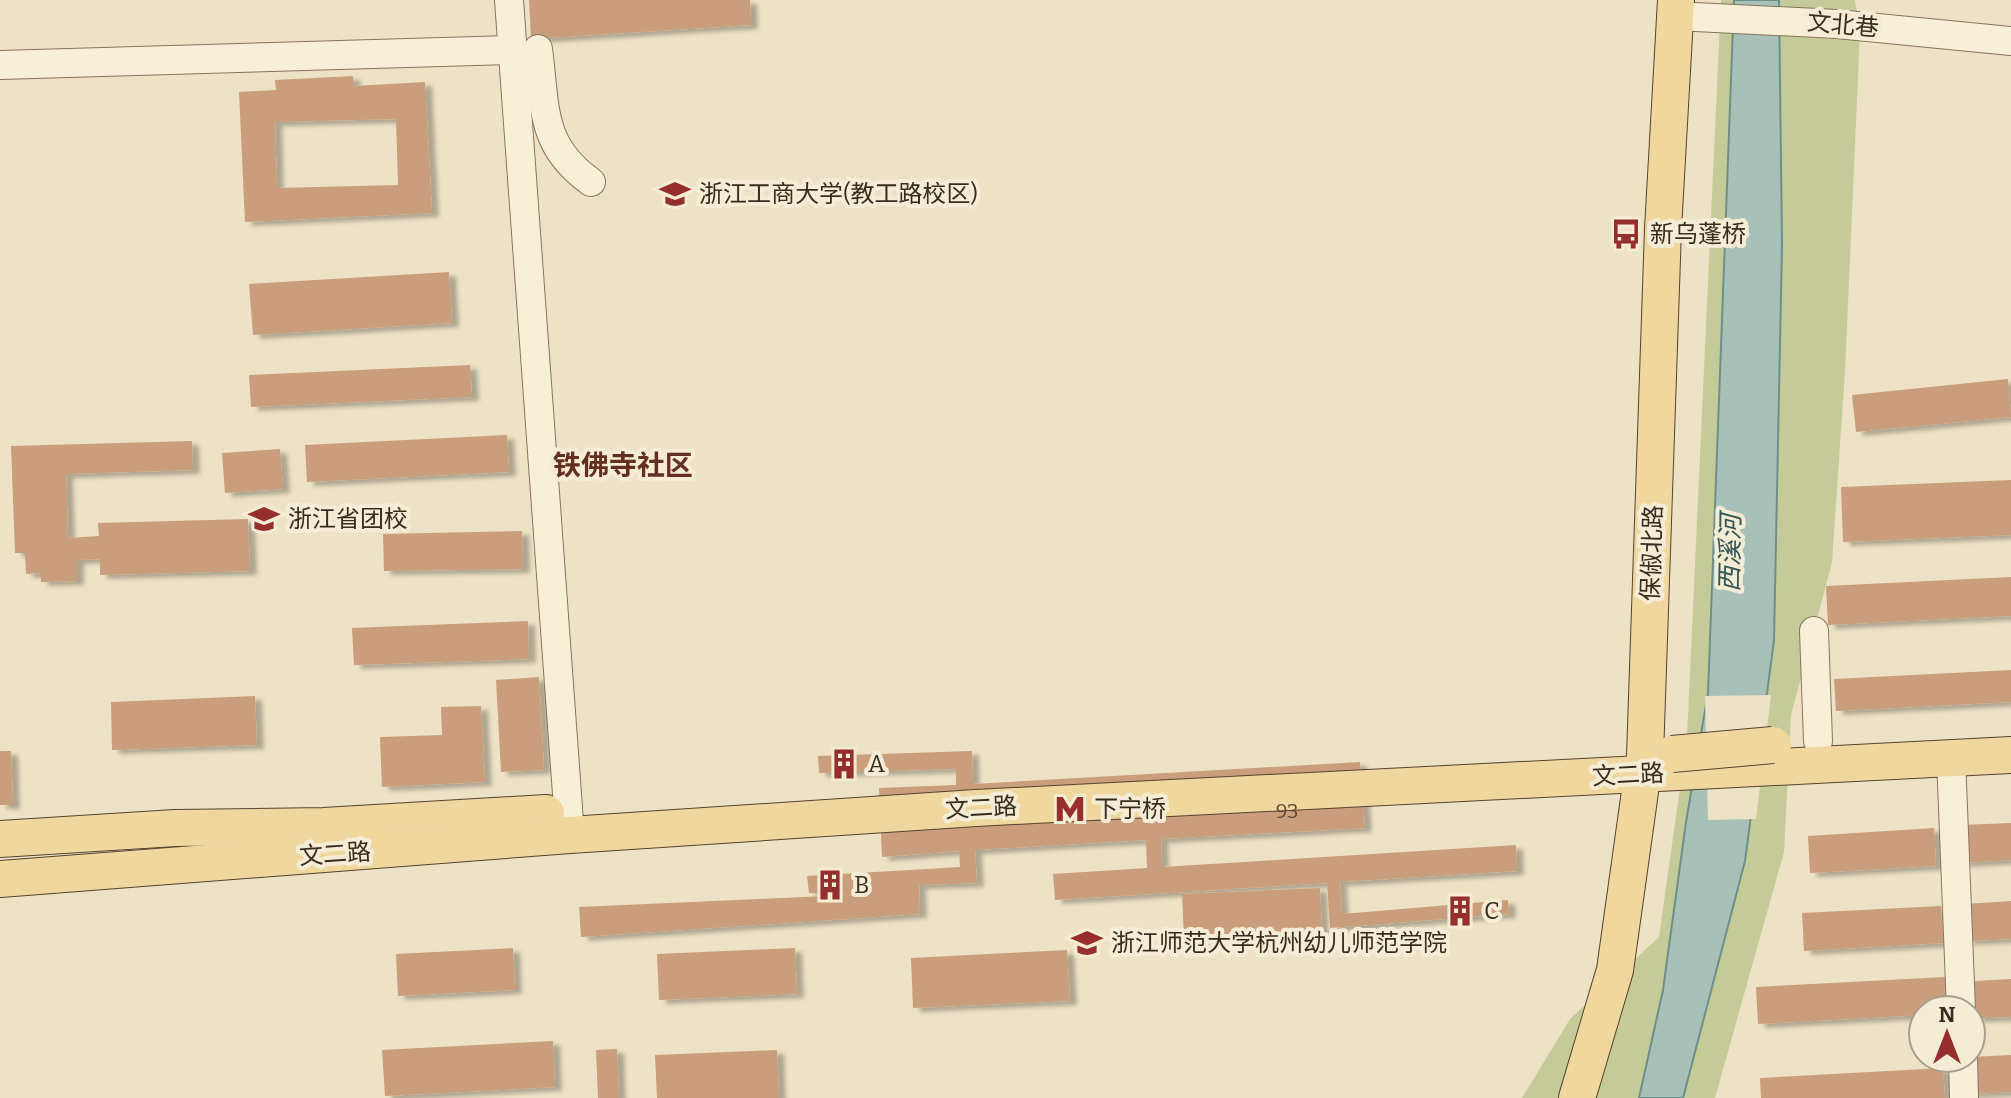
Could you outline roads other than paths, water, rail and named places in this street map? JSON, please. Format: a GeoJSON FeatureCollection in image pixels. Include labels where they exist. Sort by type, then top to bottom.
{"type":"FeatureCollection","features":[{"type":"Feature","properties":{"kind":"main road","name":"保俶北路"},"geometry":{"type":"LineString","coordinates":[[1577,1098],[1615,970],[1659,764],[1663,229],[1676,8]]}},
{"type":"Feature","properties":{"kind":"main road","name":"文二路"},"geometry":{"type":"LineString","coordinates":[[1772,756],[1818,741],[2011,732]]}},
{"type":"Feature","properties":{"kind":"main road","name":"文二路"},"geometry":{"type":"LineString","coordinates":[[0,879],[568,823],[1250,774],[1659,764],[1772,756],[2011,755]]}},
{"type":"Feature","properties":{"kind":"main road","name":"文二路"},"geometry":{"type":"LineString","coordinates":[[0,839],[175,828],[568,823]]}},
{"type":"Feature","properties":{"kind":"street"},"geometry":{"type":"LineString","coordinates":[[509,0],[550,137],[562,158],[591,182]]}},
{"type":"Feature","properties":{"kind":"street","name":"文北巷"},"geometry":{"type":"LineString","coordinates":[[1676,8],[1733,18],[1837,24],[2011,41]]}},
{"type":"Feature","properties":{"kind":"street"},"geometry":{"type":"LineString","coordinates":[[0,65],[526,50]]}},
{"type":"Feature","properties":{"kind":"street"},"geometry":{"type":"LineString","coordinates":[[526,50],[568,823]]}},
{"type":"Feature","properties":{"kind":"street"},"geometry":{"type":"LineString","coordinates":[[1814,631],[1818,741]]}},
{"type":"Feature","properties":{"kind":"street"},"geometry":{"type":"LineString","coordinates":[[1951,757],[1960,994]]}},
{"type":"Feature","properties":{"kind":"street"},"geometry":{"type":"LineString","coordinates":[[1963,1074],[1964,1098]]}},
{"type":"Feature","properties":{"kind":"water","name":"西溪河"},"geometry":{"type":"Polygon","coordinates":[[[1734,0],[1779,0],[1782,245],[1774,640],[1745,861],[1683,1098],[1639,1098],[1663,990],[1686,822],[1708,693],[1734,0]]]}},
{"type":"Feature","properties":{"kind":"place","name":"浙江工商大学(教工路校区)"},"geometry":{"type":"Point","coordinates":[675,194]}},
{"type":"Feature","properties":{"kind":"place","name":"新乌蓬桥"},"geometry":{"type":"Point","coordinates":[1626,234]}},
{"type":"Feature","properties":{"kind":"place","name":"浙江省团校"},"geometry":{"type":"Point","coordinates":[264,519]}},
{"type":"Feature","properties":{"kind":"place","name":"A"},"geometry":{"type":"Point","coordinates":[844,764]}},
{"type":"Feature","properties":{"kind":"place","name":"下宁桥"},"geometry":{"type":"Point","coordinates":[1070,809]}},
{"type":"Feature","properties":{"kind":"place","name":"B"},"geometry":{"type":"Point","coordinates":[830,885]}},
{"type":"Feature","properties":{"kind":"place","name":"C"},"geometry":{"type":"Point","coordinates":[1460,911]}},
{"type":"Feature","properties":{"kind":"place","name":"浙江师范大学杭州幼儿师范学院"},"geometry":{"type":"Point","coordinates":[1087,943]}},
{"type":"Feature","properties":{"kind":"district","name":"铁佛寺社区"},"geometry":{"type":"Point","coordinates":[623,465]}}]}
